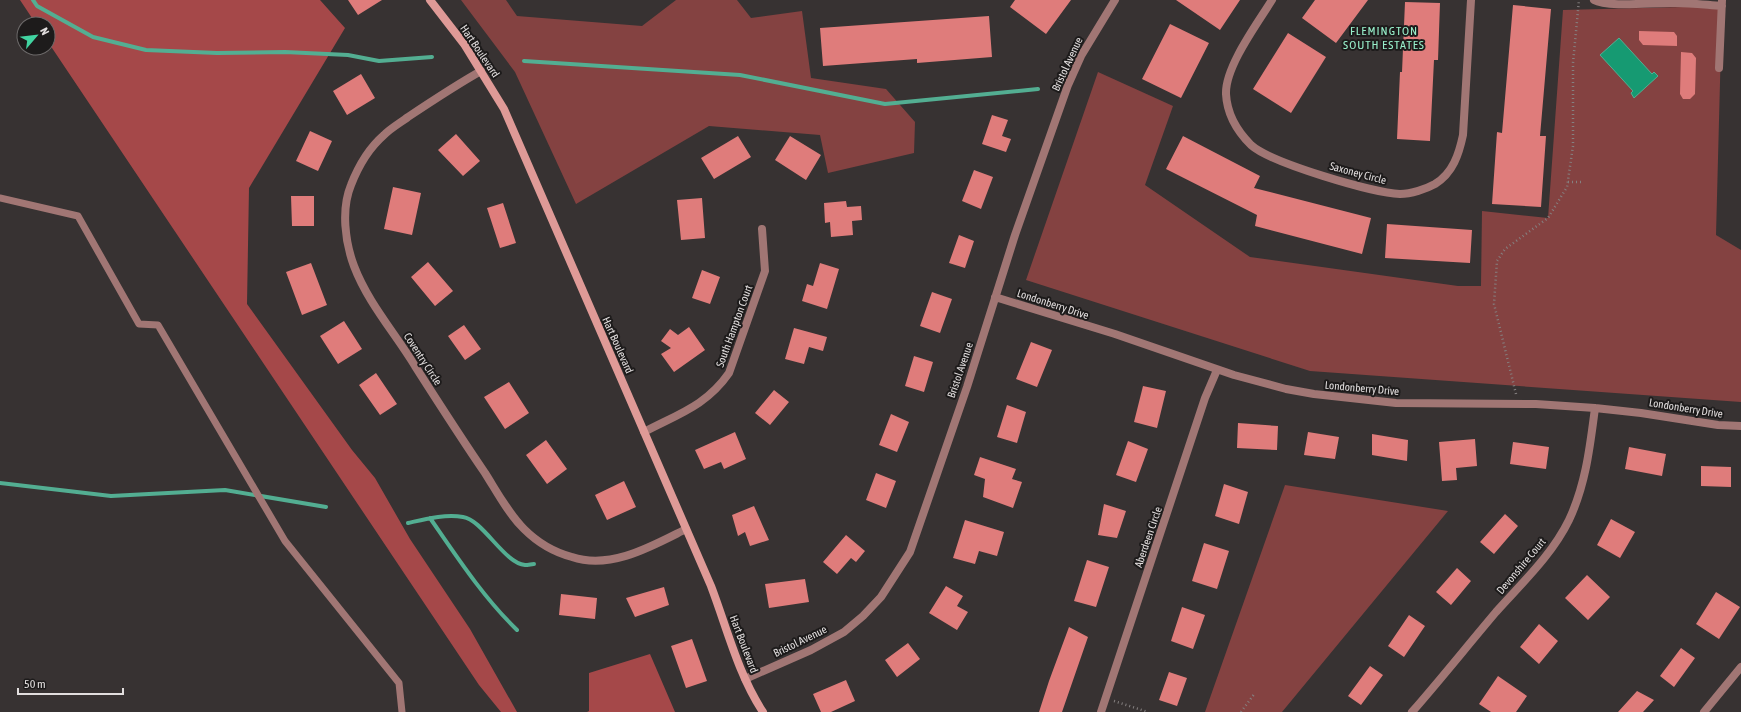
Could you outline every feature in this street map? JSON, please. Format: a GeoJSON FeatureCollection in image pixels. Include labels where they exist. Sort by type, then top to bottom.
{"type":"FeatureCollection","features":[{"type":"Feature","properties":{"kind":"street","name":"Hart Boulevard"},"geometry":{"type":"LineString","coordinates":[[430,0],[464,44],[482,71],[497,96],[511,125],[711,586],[729,639],[745,679],[762,712]]}},
{"type":"Feature","properties":{"kind":"street","name":"Bristol Avenue"},"geometry":{"type":"LineString","coordinates":[[745,679],[811,650],[844,632],[863,616],[881,597],[910,552],[1015,235],[1068,85],[1081,56],[1115,0]]}},
{"type":"Feature","properties":{"kind":"street","name":"Saxoney Circle"},"geometry":{"type":"LineString","coordinates":[[1272,0],[1235,60],[1228,76],[1226,94],[1229,114],[1238,130],[1252,146],[1292,165],[1362,186],[1401,194],[1420,190],[1435,184],[1447,174],[1460,149],[1463,135],[1471,0]]}},
{"type":"Feature","properties":{"kind":"street"},"geometry":{"type":"LineString","coordinates":[[1594,0],[1598,2],[1610,3],[1722,3],[1719,68]]}},
{"type":"Feature","properties":{"kind":"street","name":"Coventry Circle"},"geometry":{"type":"LineString","coordinates":[[482,71],[447,91],[384,134],[370,150],[350,186],[347,205],[345,224],[354,265],[375,305],[509,510],[523,528],[539,542],[556,552],[574,558],[594,560],[615,558],[650,547],[686,529]]}},
{"type":"Feature","properties":{"kind":"street","name":"South Hampton Court"},"geometry":{"type":"LineString","coordinates":[[644,432],[689,410],[704,400],[719,388],[729,373],[765,271],[762,229]]}},
{"type":"Feature","properties":{"kind":"street","name":"Londonberry Drive"},"geometry":{"type":"LineString","coordinates":[[995,297],[1115,334],[1217,370],[1286,389],[1341,398],[1396,403],[1518,404],[1595,408],[1641,413],[1718,425],[1741,426]]}},
{"type":"Feature","properties":{"kind":"street","name":"Aberdeen Circle"},"geometry":{"type":"LineString","coordinates":[[1101,712],[1205,398],[1217,370]]}},
{"type":"Feature","properties":{"kind":"street","name":"Devonshire Court"},"geometry":{"type":"LineString","coordinates":[[1412,712],[1474,638],[1544,559],[1558,540],[1569,520],[1585,478],[1595,408]]}},
{"type":"Feature","properties":{"kind":"street"},"geometry":{"type":"LineString","coordinates":[[1704,712],[1741,667]]}},
{"type":"Feature","properties":{"kind":"lane"},"geometry":{"type":"LineString","coordinates":[[0,198],[78,216],[138,324],[158,325],[285,541],[399,683],[402,712]]}},
{"type":"Feature","properties":{"kind":"path"},"geometry":{"type":"LineString","coordinates":[[1518,404],[1494,304],[1497,261],[1505,249],[1548,218],[1567,187],[1573,146],[1573,63],[1579,0]]}},
{"type":"Feature","properties":{"kind":"path"},"geometry":{"type":"LineString","coordinates":[[1568,182],[1582,182]]}},
{"type":"Feature","properties":{"kind":"path"},"geometry":{"type":"LineString","coordinates":[[1240,712],[1255,692]]}},
{"type":"Feature","properties":{"kind":"path"},"geometry":{"type":"LineString","coordinates":[[1106,698],[1148,712]]}},
{"type":"Feature","properties":{"kind":"shaded area"},"geometry":{"type":"Polygon","coordinates":[[[20,0],[320,0],[345,28],[249,188],[247,304],[352,450],[375,478],[410,539],[470,629],[517,712],[501,712],[479,685],[56,54],[56,16],[31,16],[20,0]]]}},
{"type":"Feature","properties":{"kind":"shaded area"},"geometry":{"type":"Polygon","coordinates":[[[461,0],[506,0],[517,16],[642,26],[676,0],[737,0],[751,18],[802,11],[811,78],[886,89],[915,122],[914,153],[828,173],[820,135],[709,126],[576,204],[515,72],[461,0]]]}},
{"type":"Feature","properties":{"kind":"shaded area"},"geometry":{"type":"Polygon","coordinates":[[[1722,6],[1716,235],[1741,250],[1741,402],[1310,371],[1026,280],[1098,72],[1173,106],[1145,185],[1250,257],[1458,286],[1481,286],[1482,211],[1548,218],[1563,10],[1722,6]]]}},
{"type":"Feature","properties":{"kind":"shaded area"},"geometry":{"type":"Polygon","coordinates":[[[1619,38],[1652,74],[1654,72],[1658,76],[1634,98],[1631,93],[1633,91],[1600,55],[1619,38]]]}},
{"type":"Feature","properties":{"kind":"shaded area"},"geometry":{"type":"Polygon","coordinates":[[[1285,485],[1448,511],[1282,712],[1205,712],[1285,485]]]}},
{"type":"Feature","properties":{"kind":"shaded area"},"geometry":{"type":"Polygon","coordinates":[[[650,654],[675,712],[587,712],[589,711],[589,673],[650,654]]]}},
{"type":"Feature","properties":{"kind":"building"},"geometry":{"type":"Polygon","coordinates":[[[348,0],[382,0],[358,15],[348,0]]]}},
{"type":"Feature","properties":{"kind":"building"},"geometry":{"type":"Polygon","coordinates":[[[1015,0],[1071,0],[1046,34],[1010,7],[1015,0]]]}},
{"type":"Feature","properties":{"kind":"building"},"geometry":{"type":"Polygon","coordinates":[[[1176,0],[1240,0],[1220,30],[1176,0]]]}},
{"type":"Feature","properties":{"kind":"building"},"geometry":{"type":"Polygon","coordinates":[[[1315,0],[1368,0],[1336,43],[1302,18],[1315,0]]]}},
{"type":"Feature","properties":{"kind":"building"},"geometry":{"type":"Polygon","coordinates":[[[1405,2],[1440,3],[1438,60],[1434,60],[1430,141],[1397,139],[1405,2]]]}},
{"type":"Feature","properties":{"kind":"building"},"geometry":{"type":"Polygon","coordinates":[[[1513,5],[1551,9],[1540,136],[1546,136],[1541,207],[1492,204],[1497,132],[1502,133],[1513,5]]]}},
{"type":"Feature","properties":{"kind":"building"},"geometry":{"type":"Polygon","coordinates":[[[989,16],[992,57],[917,63],[917,59],[823,66],[820,28],[989,16]]]}},
{"type":"Feature","properties":{"kind":"building"},"geometry":{"type":"Polygon","coordinates":[[[1170,24],[1209,43],[1181,98],[1142,79],[1170,24]]]}},
{"type":"Feature","properties":{"kind":"building"},"geometry":{"type":"Polygon","coordinates":[[[1639,31],[1674,32],[1677,36],[1677,46],[1643,45],[1639,40],[1639,31]]]}},
{"type":"Feature","properties":{"kind":"building"},"geometry":{"type":"Polygon","coordinates":[[[1288,33],[1326,57],[1291,113],[1253,89],[1288,33]]]}},
{"type":"Feature","properties":{"kind":"building"},"geometry":{"type":"Polygon","coordinates":[[[1681,52],[1692,53],[1696,58],[1695,94],[1690,99],[1683,99],[1680,94],[1681,52]]]}},
{"type":"Feature","properties":{"kind":"building"},"geometry":{"type":"Polygon","coordinates":[[[361,74],[375,98],[347,115],[333,91],[361,74]]]}},
{"type":"Feature","properties":{"kind":"building"},"geometry":{"type":"Polygon","coordinates":[[[992,115],[1008,120],[1002,136],[1011,139],[1006,152],[982,144],[992,115]]]}},
{"type":"Feature","properties":{"kind":"building"},"geometry":{"type":"Polygon","coordinates":[[[310,131],[332,141],[318,171],[296,161],[310,131]]]}},
{"type":"Feature","properties":{"kind":"building"},"geometry":{"type":"Polygon","coordinates":[[[456,134],[480,161],[463,176],[438,150],[456,134]]]}},
{"type":"Feature","properties":{"kind":"building"},"geometry":{"type":"Polygon","coordinates":[[[738,136],[751,157],[714,179],[701,158],[738,136]]]}},
{"type":"Feature","properties":{"kind":"building"},"geometry":{"type":"Polygon","coordinates":[[[790,136],[821,155],[806,180],[775,160],[790,136]]]}},
{"type":"Feature","properties":{"kind":"building"},"geometry":{"type":"Polygon","coordinates":[[[1183,136],[1260,176],[1254,188],[1371,218],[1362,254],[1255,226],[1257,215],[1166,169],[1183,136]]]}},
{"type":"Feature","properties":{"kind":"building"},"geometry":{"type":"Polygon","coordinates":[[[974,170],[993,177],[981,209],[962,201],[974,170]]]}},
{"type":"Feature","properties":{"kind":"building"},"geometry":{"type":"Polygon","coordinates":[[[393,187],[421,193],[412,235],[384,229],[393,187]]]}},
{"type":"Feature","properties":{"kind":"building"},"geometry":{"type":"Polygon","coordinates":[[[291,196],[314,196],[314,226],[292,226],[291,196]]]}},
{"type":"Feature","properties":{"kind":"building"},"geometry":{"type":"Polygon","coordinates":[[[702,198],[705,238],[681,240],[677,200],[702,198]]]}},
{"type":"Feature","properties":{"kind":"building"},"geometry":{"type":"Polygon","coordinates":[[[846,201],[847,207],[861,206],[862,220],[852,221],[853,235],[831,237],[830,222],[825,223],[824,203],[846,201]]]}},
{"type":"Feature","properties":{"kind":"building"},"geometry":{"type":"Polygon","coordinates":[[[503,203],[516,243],[500,248],[487,208],[503,203]]]}},
{"type":"Feature","properties":{"kind":"building"},"geometry":{"type":"Polygon","coordinates":[[[1387,224],[1472,230],[1470,263],[1385,258],[1387,224]]]}},
{"type":"Feature","properties":{"kind":"building"},"geometry":{"type":"Polygon","coordinates":[[[959,235],[974,241],[965,268],[949,263],[959,235]]]}},
{"type":"Feature","properties":{"kind":"building"},"geometry":{"type":"Polygon","coordinates":[[[428,262],[453,291],[435,306],[411,277],[428,262]]]}},
{"type":"Feature","properties":{"kind":"building"},"geometry":{"type":"Polygon","coordinates":[[[311,263],[327,305],[302,315],[286,272],[311,263]]]}},
{"type":"Feature","properties":{"kind":"building"},"geometry":{"type":"Polygon","coordinates":[[[820,263],[839,269],[827,309],[802,301],[807,284],[813,286],[820,263]]]}},
{"type":"Feature","properties":{"kind":"building"},"geometry":{"type":"Polygon","coordinates":[[[702,270],[720,277],[710,304],[692,298],[702,270]]]}},
{"type":"Feature","properties":{"kind":"building"},"geometry":{"type":"Polygon","coordinates":[[[932,292],[952,299],[940,333],[920,326],[932,292]]]}},
{"type":"Feature","properties":{"kind":"building"},"geometry":{"type":"Polygon","coordinates":[[[344,321],[362,349],[338,364],[320,336],[344,321]]]}},
{"type":"Feature","properties":{"kind":"building"},"geometry":{"type":"Polygon","coordinates":[[[464,325],[481,349],[465,360],[448,336],[464,325]]]}},
{"type":"Feature","properties":{"kind":"building"},"geometry":{"type":"Polygon","coordinates":[[[689,327],[705,350],[674,372],[661,354],[671,348],[661,341],[670,329],[678,335],[689,327]]]}},
{"type":"Feature","properties":{"kind":"building"},"geometry":{"type":"Polygon","coordinates":[[[794,328],[827,337],[823,351],[809,347],[804,364],[785,359],[794,328]]]}},
{"type":"Feature","properties":{"kind":"building"},"geometry":{"type":"Polygon","coordinates":[[[1031,342],[1052,350],[1037,387],[1016,379],[1031,342]]]}},
{"type":"Feature","properties":{"kind":"building"},"geometry":{"type":"Polygon","coordinates":[[[914,356],[933,362],[924,392],[905,386],[914,356]]]}},
{"type":"Feature","properties":{"kind":"building"},"geometry":{"type":"Polygon","coordinates":[[[376,373],[397,404],[380,415],[359,385],[376,373]]]}},
{"type":"Feature","properties":{"kind":"building"},"geometry":{"type":"Polygon","coordinates":[[[509,382],[529,413],[505,429],[484,397],[509,382]]]}},
{"type":"Feature","properties":{"kind":"building"},"geometry":{"type":"Polygon","coordinates":[[[1143,386],[1166,391],[1157,428],[1134,422],[1143,386]]]}},
{"type":"Feature","properties":{"kind":"building"},"geometry":{"type":"Polygon","coordinates":[[[774,390],[789,402],[770,425],[755,413],[774,390]]]}},
{"type":"Feature","properties":{"kind":"building"},"geometry":{"type":"Polygon","coordinates":[[[1007,405],[1026,412],[1017,443],[997,437],[1007,405]]]}},
{"type":"Feature","properties":{"kind":"building"},"geometry":{"type":"Polygon","coordinates":[[[891,414],[909,422],[897,452],[879,445],[891,414]]]}},
{"type":"Feature","properties":{"kind":"building"},"geometry":{"type":"Polygon","coordinates":[[[1238,423],[1278,426],[1277,450],[1237,448],[1238,423]]]}},
{"type":"Feature","properties":{"kind":"building"},"geometry":{"type":"Polygon","coordinates":[[[735,432],[746,459],[724,469],[721,462],[704,469],[695,450],[735,432]]]}},
{"type":"Feature","properties":{"kind":"building"},"geometry":{"type":"Polygon","coordinates":[[[1308,432],[1339,437],[1335,459],[1304,455],[1308,432]]]}},
{"type":"Feature","properties":{"kind":"building"},"geometry":{"type":"Polygon","coordinates":[[[1372,434],[1408,440],[1407,461],[1372,455],[1372,434]]]}},
{"type":"Feature","properties":{"kind":"building"},"geometry":{"type":"Polygon","coordinates":[[[1475,439],[1477,466],[1456,468],[1457,480],[1442,481],[1439,442],[1475,439]]]}},
{"type":"Feature","properties":{"kind":"building"},"geometry":{"type":"Polygon","coordinates":[[[546,440],[567,469],[547,484],[526,455],[546,440]]]}},
{"type":"Feature","properties":{"kind":"building"},"geometry":{"type":"Polygon","coordinates":[[[1128,441],[1148,449],[1136,482],[1116,475],[1128,441]]]}},
{"type":"Feature","properties":{"kind":"building"},"geometry":{"type":"Polygon","coordinates":[[[1513,442],[1549,447],[1546,469],[1510,464],[1513,442]]]}},
{"type":"Feature","properties":{"kind":"building"},"geometry":{"type":"Polygon","coordinates":[[[1629,447],[1666,454],[1662,476],[1625,469],[1629,447]]]}},
{"type":"Feature","properties":{"kind":"building"},"geometry":{"type":"Polygon","coordinates":[[[980,457],[1016,469],[1012,479],[1022,482],[1013,508],[983,497],[985,479],[974,475],[980,457]]]}},
{"type":"Feature","properties":{"kind":"building"},"geometry":{"type":"Polygon","coordinates":[[[1701,466],[1731,467],[1731,487],[1701,486],[1701,466]]]}},
{"type":"Feature","properties":{"kind":"building"},"geometry":{"type":"Polygon","coordinates":[[[876,473],[896,481],[886,508],[866,500],[876,473]]]}},
{"type":"Feature","properties":{"kind":"building"},"geometry":{"type":"Polygon","coordinates":[[[624,481],[636,507],[607,520],[595,495],[624,481]]]}},
{"type":"Feature","properties":{"kind":"building"},"geometry":{"type":"Polygon","coordinates":[[[1224,484],[1248,492],[1239,524],[1215,516],[1224,484]]]}},
{"type":"Feature","properties":{"kind":"building"},"geometry":{"type":"Polygon","coordinates":[[[1104,504],[1126,511],[1117,538],[1098,535],[1104,504]]]}},
{"type":"Feature","properties":{"kind":"building"},"geometry":{"type":"Polygon","coordinates":[[[754,506],[769,540],[750,546],[745,532],[738,536],[732,515],[754,506]]]}},
{"type":"Feature","properties":{"kind":"building"},"geometry":{"type":"Polygon","coordinates":[[[1505,514],[1518,526],[1494,554],[1480,542],[1505,514]]]}},
{"type":"Feature","properties":{"kind":"building"},"geometry":{"type":"Polygon","coordinates":[[[1611,519],[1635,532],[1620,558],[1597,545],[1611,519]]]}},
{"type":"Feature","properties":{"kind":"building"},"geometry":{"type":"Polygon","coordinates":[[[965,520],[1004,532],[997,556],[979,551],[975,564],[953,558],[965,520]]]}},
{"type":"Feature","properties":{"kind":"building"},"geometry":{"type":"Polygon","coordinates":[[[846,535],[865,551],[856,562],[851,558],[837,574],[823,562],[846,535]]]}},
{"type":"Feature","properties":{"kind":"building"},"geometry":{"type":"Polygon","coordinates":[[[1204,543],[1229,551],[1217,589],[1192,581],[1204,543]]]}},
{"type":"Feature","properties":{"kind":"building"},"geometry":{"type":"Polygon","coordinates":[[[1087,560],[1109,567],[1096,607],[1074,601],[1087,560]]]}},
{"type":"Feature","properties":{"kind":"building"},"geometry":{"type":"Polygon","coordinates":[[[1457,568],[1471,581],[1451,605],[1436,592],[1457,568]]]}},
{"type":"Feature","properties":{"kind":"building"},"geometry":{"type":"Polygon","coordinates":[[[1587,575],[1610,597],[1588,620],[1565,598],[1587,575]]]}},
{"type":"Feature","properties":{"kind":"building"},"geometry":{"type":"Polygon","coordinates":[[[805,579],[809,602],[769,608],[765,584],[805,579]]]}},
{"type":"Feature","properties":{"kind":"building"},"geometry":{"type":"Polygon","coordinates":[[[946,586],[963,596],[957,606],[968,612],[957,630],[929,613],[946,586]]]}},
{"type":"Feature","properties":{"kind":"building"},"geometry":{"type":"Polygon","coordinates":[[[664,587],[669,605],[635,617],[626,598],[664,587]]]}},
{"type":"Feature","properties":{"kind":"building"},"geometry":{"type":"Polygon","coordinates":[[[1716,592],[1740,607],[1719,639],[1696,624],[1716,592]]]}},
{"type":"Feature","properties":{"kind":"building"},"geometry":{"type":"Polygon","coordinates":[[[561,594],[597,598],[595,619],[559,615],[561,594]]]}},
{"type":"Feature","properties":{"kind":"building"},"geometry":{"type":"Polygon","coordinates":[[[1182,607],[1205,615],[1193,649],[1171,641],[1182,607]]]}},
{"type":"Feature","properties":{"kind":"building"},"geometry":{"type":"Polygon","coordinates":[[[1409,615],[1425,626],[1404,657],[1388,646],[1409,615]]]}},
{"type":"Feature","properties":{"kind":"building"},"geometry":{"type":"Polygon","coordinates":[[[1539,624],[1558,641],[1539,664],[1520,647],[1539,624]]]}},
{"type":"Feature","properties":{"kind":"building"},"geometry":{"type":"Polygon","coordinates":[[[1069,627],[1088,637],[1062,712],[1039,712],[1049,681],[1069,627]]]}},
{"type":"Feature","properties":{"kind":"building"},"geometry":{"type":"Polygon","coordinates":[[[692,639],[707,681],[686,688],[671,646],[692,639]]]}},
{"type":"Feature","properties":{"kind":"building"},"geometry":{"type":"Polygon","coordinates":[[[908,643],[920,659],[897,677],[885,660],[908,643]]]}},
{"type":"Feature","properties":{"kind":"building"},"geometry":{"type":"Polygon","coordinates":[[[1681,648],[1695,658],[1674,687],[1660,676],[1681,648]]]}},
{"type":"Feature","properties":{"kind":"building"},"geometry":{"type":"Polygon","coordinates":[[[1370,666],[1383,675],[1361,705],[1348,696],[1370,666]]]}},
{"type":"Feature","properties":{"kind":"building"},"geometry":{"type":"Polygon","coordinates":[[[1169,672],[1187,678],[1177,706],[1159,700],[1169,672]]]}},
{"type":"Feature","properties":{"kind":"building"},"geometry":{"type":"Polygon","coordinates":[[[1498,676],[1527,696],[1516,712],[1491,712],[1479,704],[1498,676]]]}},
{"type":"Feature","properties":{"kind":"building"},"geometry":{"type":"Polygon","coordinates":[[[846,680],[855,701],[831,712],[821,712],[813,694],[846,680]]]}},
{"type":"Feature","properties":{"kind":"building"},"geometry":{"type":"Polygon","coordinates":[[[1637,691],[1654,700],[1643,712],[1618,712],[1637,691]]]}},
{"type":"Feature","properties":{"kind":"waterway"},"geometry":{"type":"LineString","coordinates":[[33,0],[37,6],[93,37],[146,50],[217,53],[285,52],[348,55],[379,61],[432,57]]}},
{"type":"Feature","properties":{"kind":"waterway"},"geometry":{"type":"LineString","coordinates":[[524,61],[740,75],[885,104],[1038,89]]}},
{"type":"Feature","properties":{"kind":"waterway"},"geometry":{"type":"LineString","coordinates":[[0,483],[111,496],[225,490],[326,507]]}},
{"type":"Feature","properties":{"kind":"waterway"},"geometry":{"type":"LineString","coordinates":[[408,523],[442,517],[463,517],[478,525],[509,557],[525,565],[534,564]]}},
{"type":"Feature","properties":{"kind":"waterway"},"geometry":{"type":"LineString","coordinates":[[430,518],[460,562],[493,604],[517,630]]}},
{"type":"Feature","properties":{"kind":"district","name":"FLEMINGTON SOUTH ESTATES"},"geometry":{"type":"Point","coordinates":[1384,38]}}]}
